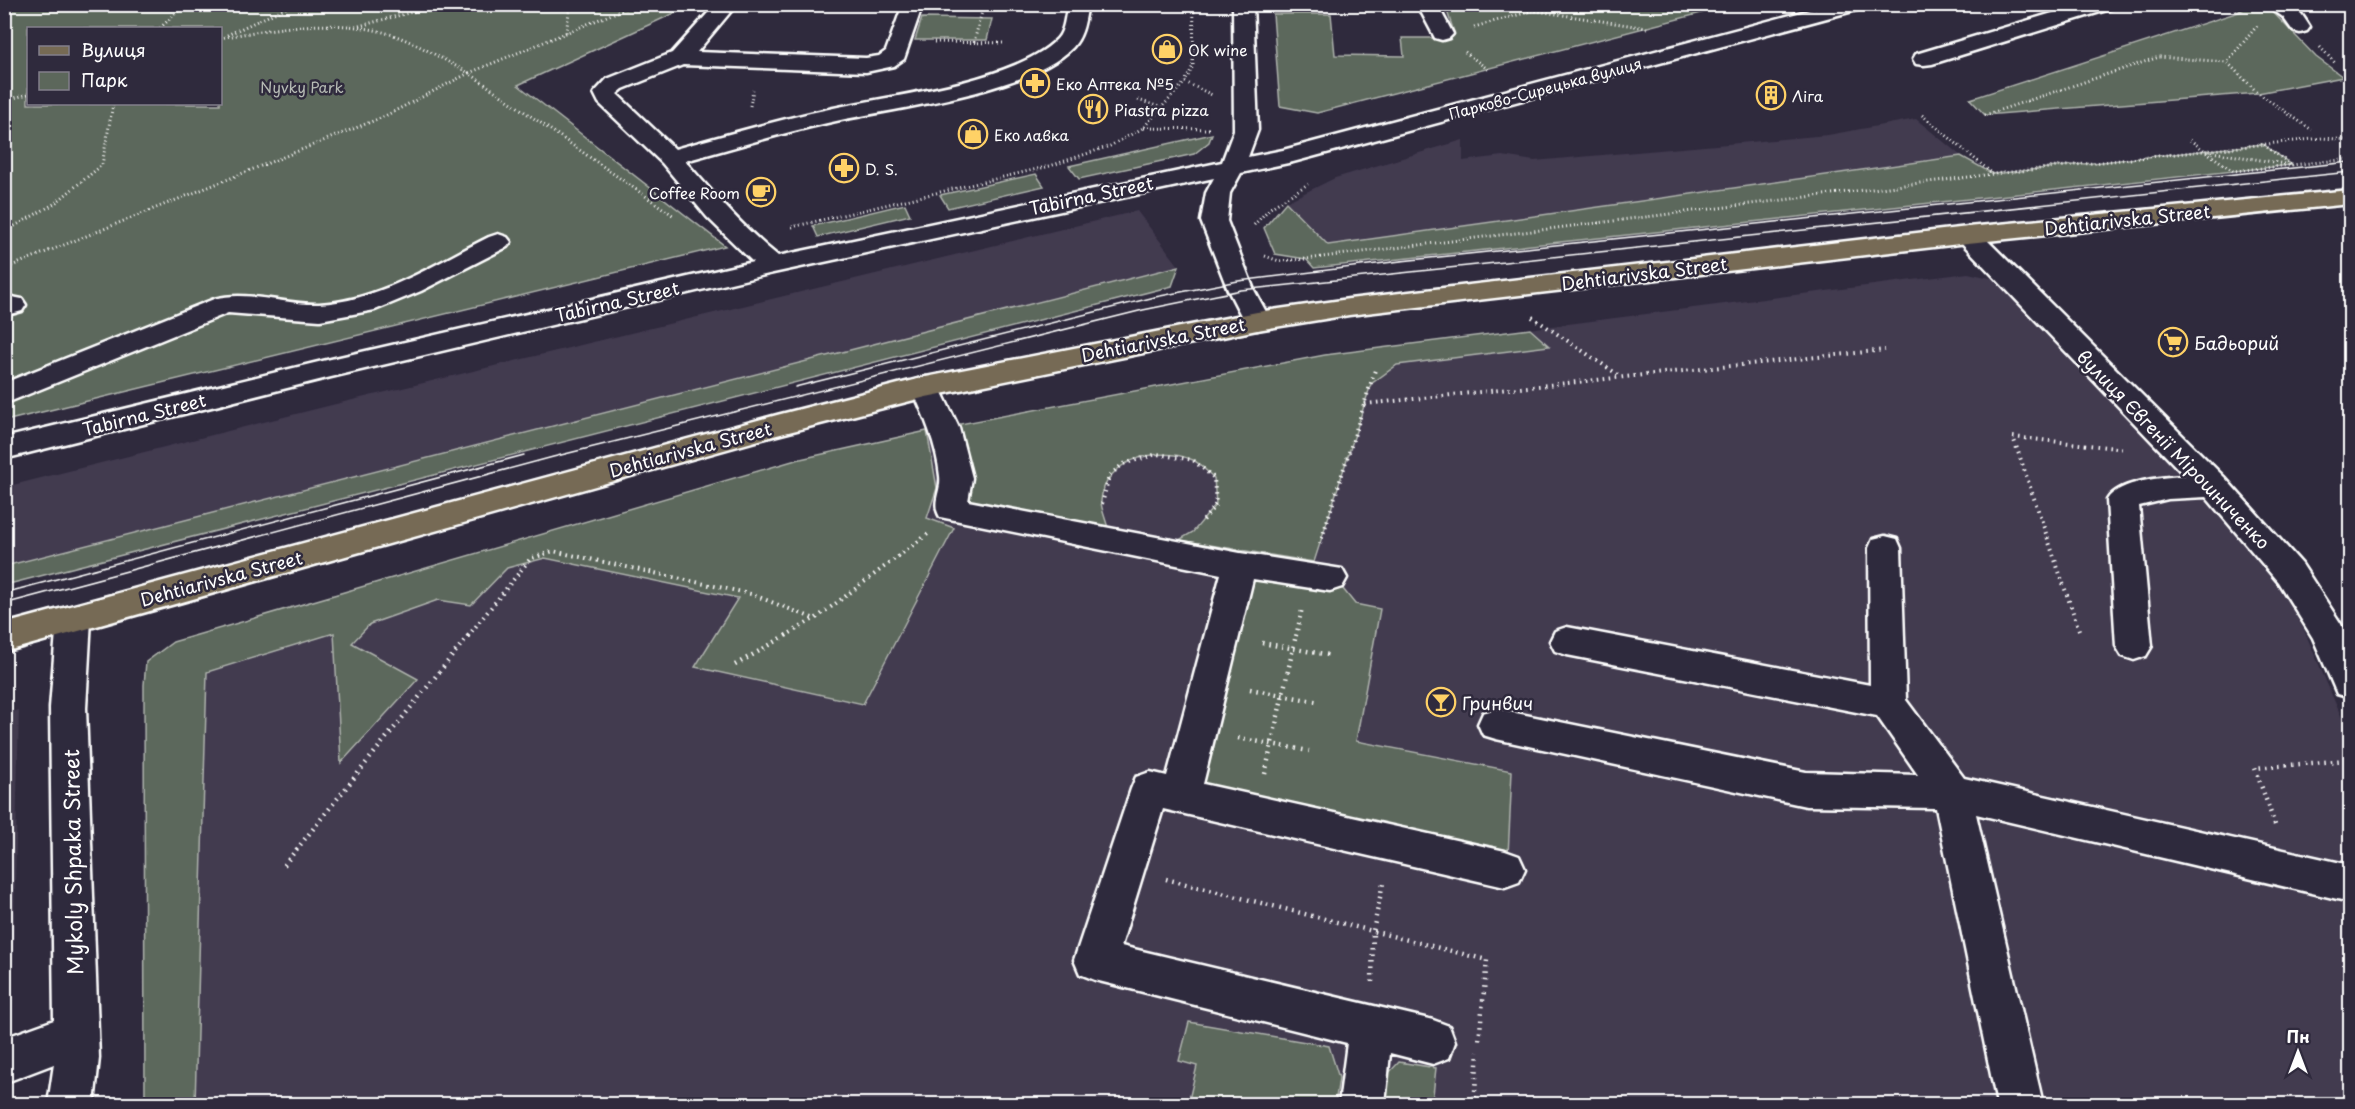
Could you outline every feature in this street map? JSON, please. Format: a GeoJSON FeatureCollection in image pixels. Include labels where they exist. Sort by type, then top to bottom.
{"type":"FeatureCollection","features":[{"type":"Feature","properties":{"kind":"main road","name":"Dehtiarivska Street"},"geometry":{"type":"LineString","coordinates":[[4,639],[777,425],[926,387],[1257,321],[1361,306],[1968,235],[2350,197]]}},
{"type":"Feature","properties":{"kind":"street"},"geometry":{"type":"LineString","coordinates":[[680,58],[727,4]]}},
{"type":"Feature","properties":{"kind":"street"},"geometry":{"type":"LineString","coordinates":[[772,265],[716,212],[670,158],[607,98],[606,93],[615,84],[650,68],[680,58],[866,65],[886,62],[896,54],[913,4]]}},
{"type":"Feature","properties":{"kind":"street"},"geometry":{"type":"LineString","coordinates":[[670,158],[828,116],[1005,76],[1041,61],[1065,42],[1070,34],[1078,4]]}},
{"type":"Feature","properties":{"kind":"street"},"geometry":{"type":"LineString","coordinates":[[1243,4],[1246,130],[1233,167],[1218,193],[1214,221],[1241,290],[1257,321]]}},
{"type":"Feature","properties":{"kind":"street","name":"Парково-Сирецька вулиця"},"geometry":{"type":"LineString","coordinates":[[1233,167],[1286,157],[1827,8],[1857,4]]}},
{"type":"Feature","properties":{"kind":"street"},"geometry":{"type":"LineString","coordinates":[[1924,59],[2106,4]]}},
{"type":"Feature","properties":{"kind":"street"},"geometry":{"type":"LineString","coordinates":[[1427,5],[1442,34]]}},
{"type":"Feature","properties":{"kind":"street"},"geometry":{"type":"LineString","coordinates":[[2275,5],[2291,13],[2300,27]]}},
{"type":"Feature","properties":{"kind":"street","name":"Tabirna Street"},"geometry":{"type":"LineString","coordinates":[[4,449],[343,365],[772,265],[1153,182],[1233,167]]}},
{"type":"Feature","properties":{"kind":"street","name":"вулиця Євгенії Мірошниченко"},"geometry":{"type":"LineString","coordinates":[[1968,235],[2214,486],[2290,573],[2329,634],[2350,684]]}},
{"type":"Feature","properties":{"kind":"street"},"geometry":{"type":"LineString","coordinates":[[4,394],[224,304],[247,303],[318,312],[347,309],[379,299],[498,242]]}},
{"type":"Feature","properties":{"kind":"street"},"geometry":{"type":"LineString","coordinates":[[926,387],[944,428],[956,478],[951,509],[1240,565],[1320,576]]}},
{"type":"Feature","properties":{"kind":"street"},"geometry":{"type":"LineString","coordinates":[[2134,646],[2123,500],[2145,491],[2184,486],[2214,486]]}},
{"type":"Feature","properties":{"kind":"street"},"geometry":{"type":"LineString","coordinates":[[1885,548],[1888,703],[1952,792],[2020,1104]]}},
{"type":"Feature","properties":{"kind":"street"},"geometry":{"type":"LineString","coordinates":[[1181,795],[1240,565]]}},
{"type":"Feature","properties":{"kind":"street","name":"Mykoly Shpaka Street"},"geometry":{"type":"LineString","coordinates":[[71,1104],[77,1058],[68,708],[74,619]]}},
{"type":"Feature","properties":{"kind":"street"},"geometry":{"type":"LineString","coordinates":[[1567,641],[1888,703]]}},
{"type":"Feature","properties":{"kind":"street"},"geometry":{"type":"LineString","coordinates":[[1496,724],[1806,789],[1952,792],[2289,868],[2350,884]]}},
{"type":"Feature","properties":{"kind":"street"},"geometry":{"type":"LineString","coordinates":[[1433,1041],[1371,1028],[1095,960],[1150,789],[1505,869]]}},
{"type":"Feature","properties":{"kind":"street"},"geometry":{"type":"LineString","coordinates":[[1362,1104],[1371,1028]]}},
{"type":"Feature","properties":{"kind":"street"},"geometry":{"type":"LineString","coordinates":[[4,1061],[76,1033]]}},
{"type":"Feature","properties":{"kind":"path"},"geometry":{"type":"LineString","coordinates":[[161,27],[186,4]]}},
{"type":"Feature","properties":{"kind":"path"},"geometry":{"type":"LineString","coordinates":[[222,36],[294,4]]}},
{"type":"Feature","properties":{"kind":"path"},"geometry":{"type":"LineString","coordinates":[[356,27],[443,4]]}},
{"type":"Feature","properties":{"kind":"path"},"geometry":{"type":"LineString","coordinates":[[564,4],[570,6],[566,33]]}},
{"type":"Feature","properties":{"kind":"path"},"geometry":{"type":"LineString","coordinates":[[4,269],[383,117],[469,73],[636,4]]}},
{"type":"Feature","properties":{"kind":"path"},"geometry":{"type":"LineString","coordinates":[[974,42],[984,4]]}},
{"type":"Feature","properties":{"kind":"path"},"geometry":{"type":"LineString","coordinates":[[788,228],[1050,166],[1110,146],[1143,128],[1185,82],[1193,66],[1194,4]]}},
{"type":"Feature","properties":{"kind":"path"},"geometry":{"type":"LineString","coordinates":[[1442,34],[1557,4]]}},
{"type":"Feature","properties":{"kind":"path"},"geometry":{"type":"LineString","coordinates":[[1427,5],[1505,6],[1654,29]]}},
{"type":"Feature","properties":{"kind":"path"},"geometry":{"type":"LineString","coordinates":[[2227,62],[2275,5]]}},
{"type":"Feature","properties":{"kind":"path"},"geometry":{"type":"LineString","coordinates":[[222,37],[293,25],[356,27],[390,34],[469,73],[674,216]]}},
{"type":"Feature","properties":{"kind":"path"},"geometry":{"type":"LineString","coordinates":[[1442,34],[1497,76]]}},
{"type":"Feature","properties":{"kind":"path"},"geometry":{"type":"LineString","coordinates":[[927,42],[1009,43],[1056,50]]}},
{"type":"Feature","properties":{"kind":"path"},"geometry":{"type":"LineString","coordinates":[[1985,115],[2159,57],[2227,62],[2258,93],[2312,130]]}},
{"type":"Feature","properties":{"kind":"path"},"geometry":{"type":"LineString","coordinates":[[1185,82],[1216,97]]}},
{"type":"Feature","properties":{"kind":"path"},"geometry":{"type":"LineString","coordinates":[[4,101],[27,94]]}},
{"type":"Feature","properties":{"kind":"path"},"geometry":{"type":"LineString","coordinates":[[4,115],[12,99]]}},
{"type":"Feature","properties":{"kind":"path"},"geometry":{"type":"LineString","coordinates":[[1138,100],[1163,108]]}},
{"type":"Feature","properties":{"kind":"path"},"geometry":{"type":"LineString","coordinates":[[4,232],[54,204],[102,165],[112,105]]}},
{"type":"Feature","properties":{"kind":"path"},"geometry":{"type":"LineString","coordinates":[[1922,115],[1993,174]]}},
{"type":"Feature","properties":{"kind":"path"},"geometry":{"type":"LineString","coordinates":[[1143,128],[1215,129]]}},
{"type":"Feature","properties":{"kind":"path"},"geometry":{"type":"LineString","coordinates":[[1258,253],[1279,261],[1306,259],[1993,174],[2322,138],[2350,140]]}},
{"type":"Feature","properties":{"kind":"path"},"geometry":{"type":"LineString","coordinates":[[2190,140],[2233,171],[2350,159]]}},
{"type":"Feature","properties":{"kind":"path"},"geometry":{"type":"LineString","coordinates":[[2264,144],[2292,165]]}},
{"type":"Feature","properties":{"kind":"path"},"geometry":{"type":"LineString","coordinates":[[2206,151],[2292,165]]}},
{"type":"Feature","properties":{"kind":"path"},"geometry":{"type":"LineString","coordinates":[[1249,231],[1270,207],[1312,183]]}},
{"type":"Feature","properties":{"kind":"path"},"geometry":{"type":"LineString","coordinates":[[1532,317],[1621,376]]}},
{"type":"Feature","properties":{"kind":"path"},"geometry":{"type":"LineString","coordinates":[[1365,404],[1885,350]]}},
{"type":"Feature","properties":{"kind":"path"},"geometry":{"type":"LineString","coordinates":[[1256,812],[1293,649],[1320,576],[1375,370]]}},
{"type":"Feature","properties":{"kind":"path"},"geometry":{"type":"LineString","coordinates":[[2079,630],[2013,437],[2130,449]]}},
{"type":"Feature","properties":{"kind":"path"},"geometry":{"type":"LineString","coordinates":[[1112,540],[1101,502],[1109,476],[1123,464],[1157,454],[1193,460],[1214,478],[1216,504],[1193,532],[1162,550]]}},
{"type":"Feature","properties":{"kind":"path"},"geometry":{"type":"LineString","coordinates":[[735,665],[814,619],[935,528],[951,509]]}},
{"type":"Feature","properties":{"kind":"path"},"geometry":{"type":"LineString","coordinates":[[284,865],[530,559],[554,551],[751,594],[814,619]]}},
{"type":"Feature","properties":{"kind":"path"},"geometry":{"type":"LineString","coordinates":[[1258,642],[1329,655]]}},
{"type":"Feature","properties":{"kind":"path"},"geometry":{"type":"LineString","coordinates":[[1246,688],[1319,702]]}},
{"type":"Feature","properties":{"kind":"path"},"geometry":{"type":"LineString","coordinates":[[1234,737],[1309,751]]}},
{"type":"Feature","properties":{"kind":"path"},"geometry":{"type":"LineString","coordinates":[[2289,868],[2256,768],[2347,760]]}},
{"type":"Feature","properties":{"kind":"path"},"geometry":{"type":"LineString","coordinates":[[1371,1028],[1373,931],[1391,843]]}},
{"type":"Feature","properties":{"kind":"path"},"geometry":{"type":"LineString","coordinates":[[1125,869],[1487,960],[1474,1104]]}},
{"type":"Feature","properties":{"kind":"shaded area"},"geometry":{"type":"Polygon","coordinates":[[[1916,119],[1961,156],[1328,245],[1286,202],[1335,178],[1463,140],[1463,161],[1502,156],[1534,161],[1828,135],[1916,119]]]}},
{"type":"Feature","properties":{"kind":"shaded area"},"geometry":{"type":"Polygon","coordinates":[[[1137,211],[1179,266],[5,566],[5,487],[336,404],[1137,211]]]}},
{"type":"Feature","properties":{"kind":"shaded area"},"geometry":{"type":"Polygon","coordinates":[[[1968,273],[1999,280],[2223,511],[2275,579],[2304,630],[2350,737],[2350,1104],[145,1104],[144,685],[146,662],[173,642],[796,460],[960,424],[1325,355],[1968,273]]]}},
{"type":"Feature","properties":{"kind":"shaded area"},"geometry":{"type":"Polygon","coordinates":[[[19,710],[11,1058],[5,1104],[4,714],[19,710]]]}},
{"type":"Feature","properties":{"kind":"green space"},"geometry":{"type":"Polygon","coordinates":[[[1704,4],[1713,10],[1317,113],[1280,106],[1273,14],[1331,14],[1335,55],[1404,56],[1402,38],[1446,38],[1454,32],[1445,5],[1704,4]]]}},
{"type":"Feature","properties":{"kind":"green space","name":"Nyvky Park"},"geometry":{"type":"Polygon","coordinates":[[[4,5],[692,5],[518,85],[725,246],[5,421],[4,5]]]}},
{"type":"Feature","properties":{"kind":"green space"},"geometry":{"type":"Polygon","coordinates":[[[2228,5],[2266,5],[2316,57],[2343,77],[2258,93],[1985,115],[1970,99],[2242,11],[2228,5]]]}},
{"type":"Feature","properties":{"kind":"green space"},"geometry":{"type":"Polygon","coordinates":[[[922,18],[992,19],[987,40],[915,40],[922,18]]]}},
{"type":"Feature","properties":{"kind":"green space"},"geometry":{"type":"Polygon","coordinates":[[[1212,134],[1209,142],[1194,154],[1079,179],[1069,166],[1212,134]]]}},
{"type":"Feature","properties":{"kind":"green space"},"geometry":{"type":"Polygon","coordinates":[[[2263,144],[2292,165],[1314,268],[1306,259],[1275,254],[1264,228],[1286,202],[1328,245],[1961,156],[1993,174],[2263,144]]]}},
{"type":"Feature","properties":{"kind":"green space"},"geometry":{"type":"Polygon","coordinates":[[[1036,174],[1044,186],[948,208],[940,195],[1036,174]]]}},
{"type":"Feature","properties":{"kind":"green space"},"geometry":{"type":"Polygon","coordinates":[[[905,204],[910,215],[818,237],[813,226],[905,204]]]}},
{"type":"Feature","properties":{"kind":"green space"},"geometry":{"type":"Polygon","coordinates":[[[1179,266],[1172,286],[5,585],[5,566],[1179,266]]]}},
{"type":"Feature","properties":{"kind":"green space"},"geometry":{"type":"Polygon","coordinates":[[[1530,329],[1549,346],[1397,365],[1371,384],[1314,562],[1179,540],[1193,532],[1216,504],[1214,478],[1196,461],[1179,456],[1150,455],[1135,459],[1112,475],[1104,487],[1101,501],[1108,528],[962,502],[969,475],[960,424],[1325,355],[1530,329]]]}},
{"type":"Feature","properties":{"kind":"green space"},"geometry":{"type":"Polygon","coordinates":[[[927,431],[937,488],[927,518],[954,528],[863,704],[695,667],[738,598],[545,558],[507,568],[471,605],[438,600],[370,624],[352,643],[418,679],[341,763],[334,633],[207,672],[195,1104],[145,1104],[144,685],[146,662],[173,642],[796,460],[927,431]]]}},
{"type":"Feature","properties":{"kind":"green space"},"geometry":{"type":"Polygon","coordinates":[[[1261,576],[1343,589],[1355,604],[1380,609],[1356,741],[1512,771],[1508,856],[1208,789],[1200,776],[1249,581],[1261,576]]]}},
{"type":"Feature","properties":{"kind":"green space"},"geometry":{"type":"Polygon","coordinates":[[[1189,1022],[1329,1046],[1339,1078],[1335,1104],[1188,1104],[1197,1066],[1179,1061],[1189,1022]]]}},
{"type":"Feature","properties":{"kind":"green space"},"geometry":{"type":"Polygon","coordinates":[[[1399,1062],[1436,1068],[1432,1104],[1372,1104],[1374,1089],[1399,1062]]]}},
{"type":"Feature","properties":{"kind":"tram line"},"geometry":{"type":"LineString","coordinates":[[795,387],[1155,297],[1238,281],[1401,261],[2350,162]]}},
{"type":"Feature","properties":{"kind":"tram line"},"geometry":{"type":"LineString","coordinates":[[4,604],[553,457],[1143,310],[1241,290],[2350,172]]}},
{"type":"Feature","properties":{"kind":"tram line"},"geometry":{"type":"LineString","coordinates":[[4,593],[524,455]]}},
{"type":"Feature","properties":{"kind":"place","name":"OK wine"},"geometry":{"type":"Point","coordinates":[1167,49]}},
{"type":"Feature","properties":{"kind":"place","name":"Еко Аптека №5"},"geometry":{"type":"Point","coordinates":[1035,83]}},
{"type":"Feature","properties":{"kind":"place","name":"Ліга"},"geometry":{"type":"Point","coordinates":[1771,95]}},
{"type":"Feature","properties":{"kind":"place","name":"Piastra pizza"},"geometry":{"type":"Point","coordinates":[1093,109]}},
{"type":"Feature","properties":{"kind":"place","name":"Еко лавка"},"geometry":{"type":"Point","coordinates":[973,134]}},
{"type":"Feature","properties":{"kind":"place","name":"D. S."},"geometry":{"type":"Point","coordinates":[844,168]}},
{"type":"Feature","properties":{"kind":"place","name":"Coffee Room"},"geometry":{"type":"Point","coordinates":[761,192]}},
{"type":"Feature","properties":{"kind":"place","name":"Бадьорий"},"geometry":{"type":"Point","coordinates":[2173,342]}},
{"type":"Feature","properties":{"kind":"place","name":"Гринвич"},"geometry":{"type":"Point","coordinates":[1441,702]}}]}
